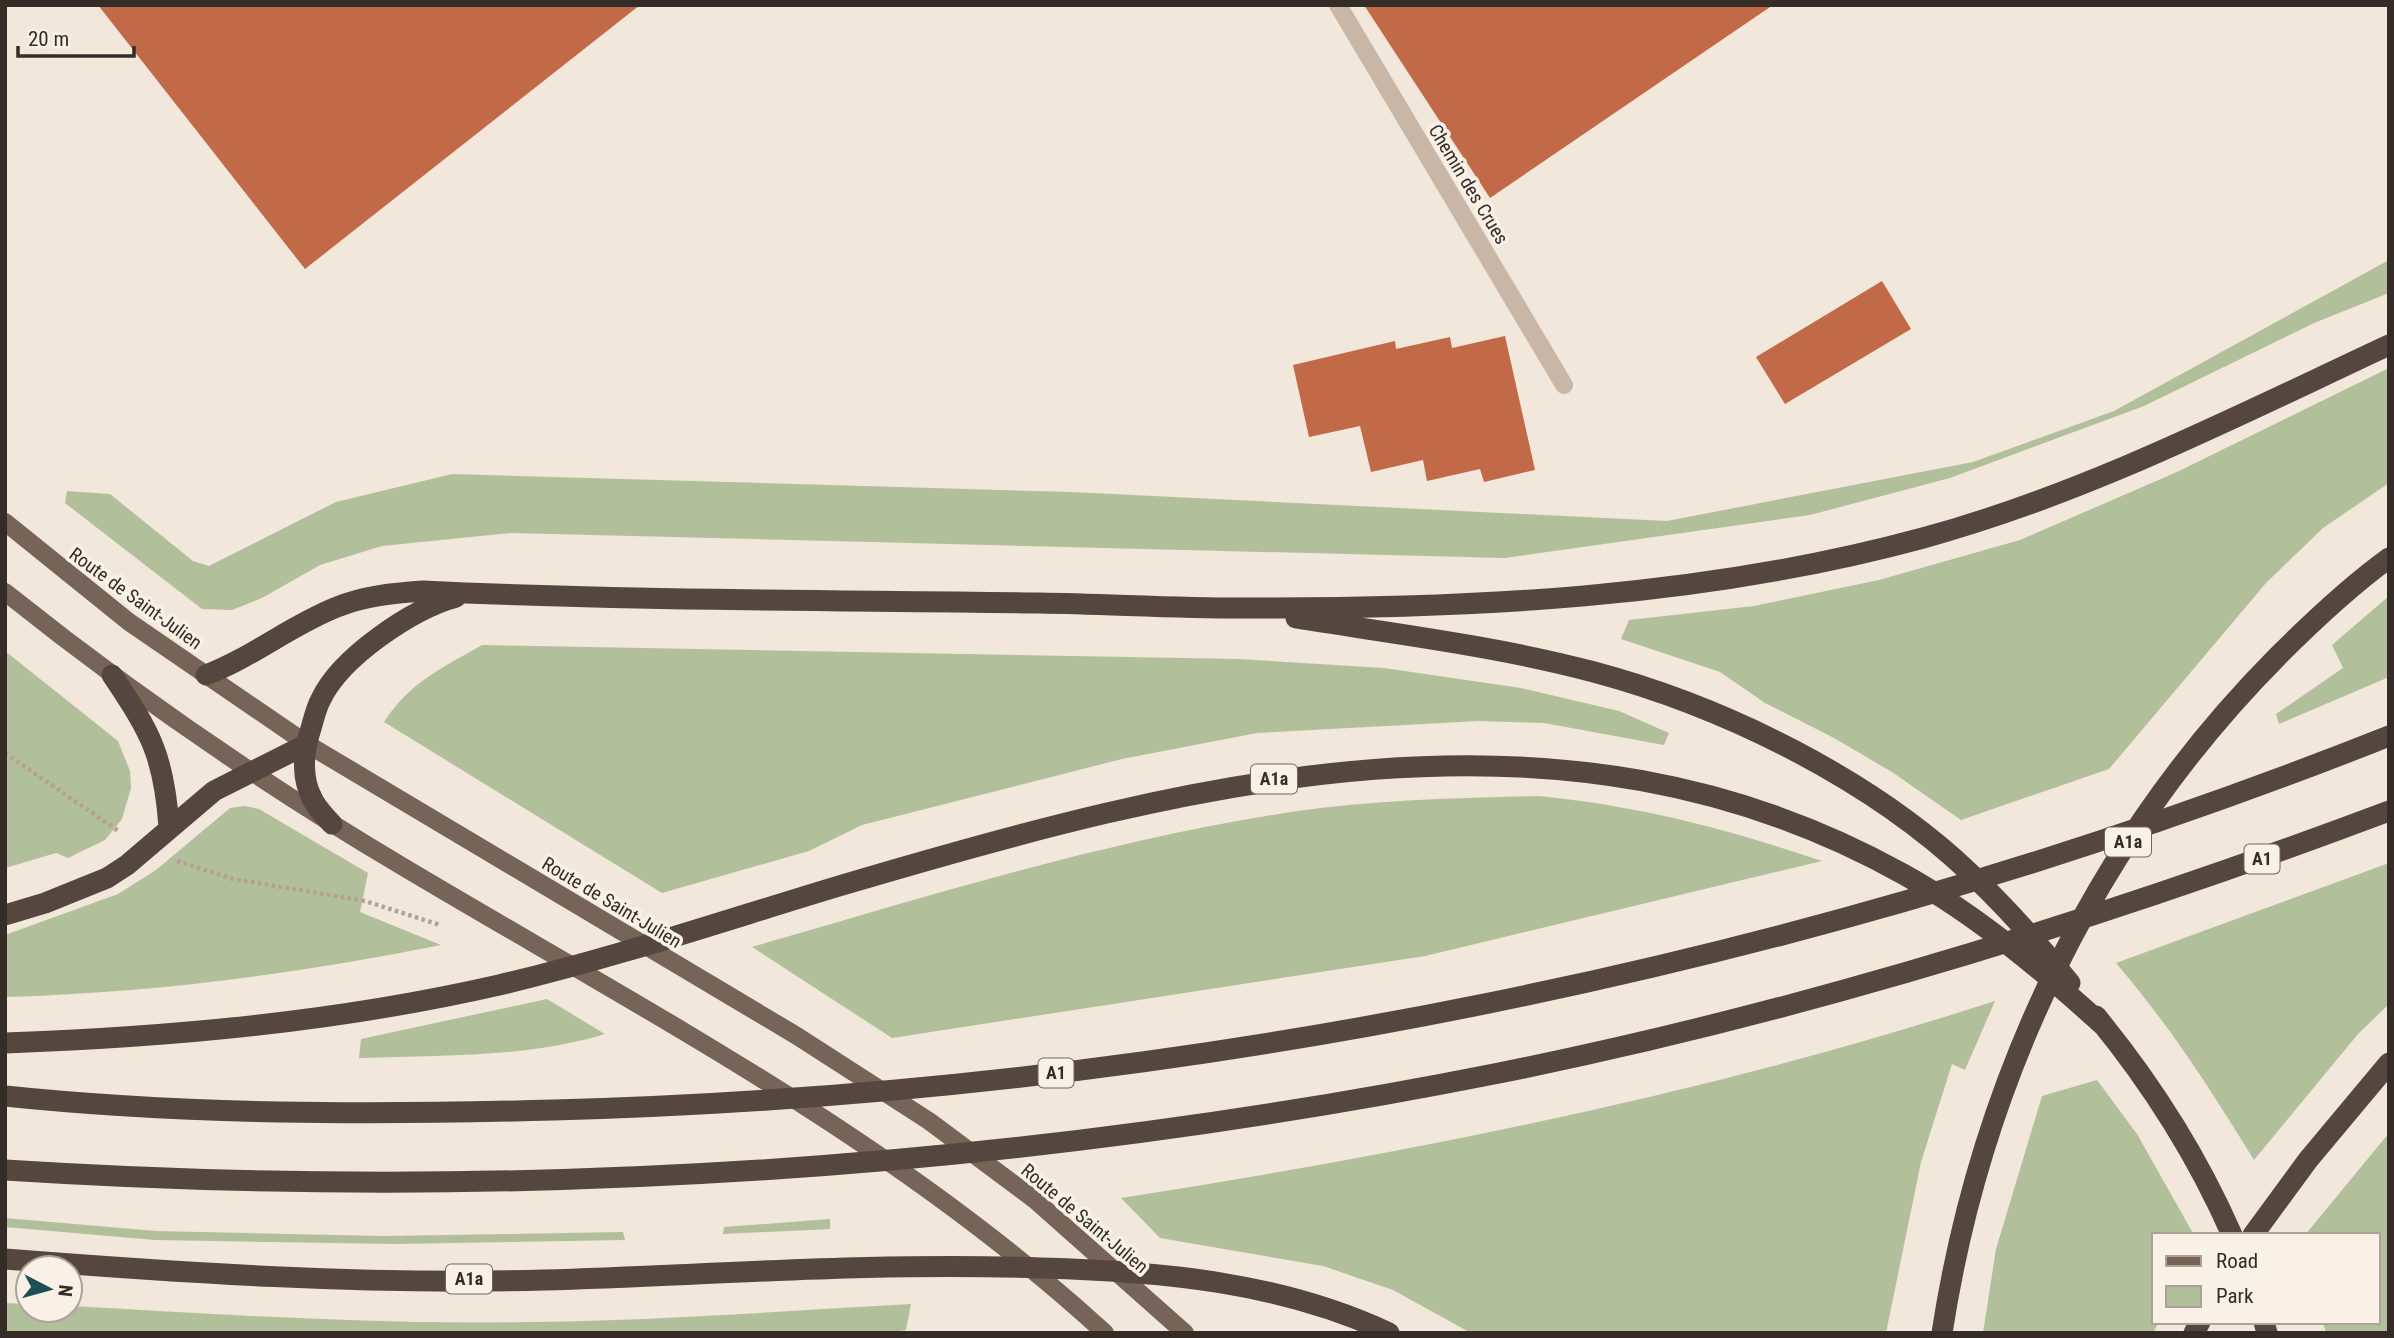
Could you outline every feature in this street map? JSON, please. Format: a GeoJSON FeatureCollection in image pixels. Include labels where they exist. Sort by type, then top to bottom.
{"type":"FeatureCollection","features":[{"type":"Feature","properties":{"kind":"highway"},"geometry":{"type":"LineString","coordinates":[[206,675],[233,665],[304,623],[351,602],[423,591],[1239,608],[1430,606],[1665,587],[1860,554],[1995,516],[2086,482],[2242,414],[2389,345]]}},
{"type":"Feature","properties":{"kind":"highway","name":"A1a"},"geometry":{"type":"LineString","coordinates":[[1942,1333],[1957,1255],[1989,1133],[2014,1061],[2060,955],[2127,843],[2232,702],[2313,622],[2389,558]]}},
{"type":"Feature","properties":{"kind":"highway"},"geometry":{"type":"LineString","coordinates":[[332,824],[311,798],[305,772],[307,744],[321,697],[367,647],[421,609],[472,593]]}},
{"type":"Feature","properties":{"kind":"highway"},"geometry":{"type":"LineString","coordinates":[[1239,608],[1477,647],[1595,672],[1746,729],[1840,777],[1936,844],[2006,909],[2105,1027]]}},
{"type":"Feature","properties":{"kind":"highway"},"geometry":{"type":"LineString","coordinates":[[112,675],[151,737],[159,757],[169,827]]}},
{"type":"Feature","properties":{"kind":"highway","name":"A1"},"geometry":{"type":"LineString","coordinates":[[5,1097],[92,1104],[269,1111],[505,1112],[699,1105],[1049,1074],[1294,1038],[1514,997],[1847,917],[2082,847],[2201,807],[2389,736]]}},
{"type":"Feature","properties":{"kind":"highway"},"geometry":{"type":"LineString","coordinates":[[5,915],[45,903],[107,878],[146,850],[169,827],[214,791],[307,744]]}},
{"type":"Feature","properties":{"kind":"highway","name":"A1a"},"geometry":{"type":"LineString","coordinates":[[5,1043],[161,1036],[228,1029],[357,1011],[498,985],[678,936],[1012,837],[1152,801],[1306,774],[1409,767],[1549,769],[1648,783],[1719,800],[1808,829],[1903,874],[1979,923],[2105,1027],[2133,1063],[2185,1142],[2231,1233]]}},
{"type":"Feature","properties":{"kind":"highway","name":"A1"},"geometry":{"type":"LineString","coordinates":[[5,1170],[312,1183],[566,1181],[800,1169],[1043,1146],[1285,1111],[1505,1072],[1817,998],[2134,904],[2389,811]]}},
{"type":"Feature","properties":{"kind":"highway"},"geometry":{"type":"LineString","coordinates":[[2254,1233],[2308,1160],[2389,1063]]}},
{"type":"Feature","properties":{"kind":"highway","name":"A1a"},"geometry":{"type":"LineString","coordinates":[[5,1259],[260,1275],[406,1279],[540,1280],[934,1264],[1095,1269],[1196,1279],[1267,1292],[1327,1309],[1389,1333]]}},
{"type":"Feature","properties":{"kind":"main road","name":"Route de Saint-Julien"},"geometry":{"type":"LineString","coordinates":[[5,522],[129,622],[307,744],[797,1036],[929,1121],[1035,1200],[1121,1273],[1185,1333]]}},
{"type":"Feature","properties":{"kind":"main road"},"geometry":{"type":"LineString","coordinates":[[5,592],[112,675],[332,824],[638,1001],[857,1138],[971,1219],[1105,1333]]}},
{"type":"Feature","properties":{"kind":"street","name":"Chemin des Crues"},"geometry":{"type":"LineString","coordinates":[[1338,5],[1564,385]]}},
{"type":"Feature","properties":{"kind":"path"},"geometry":{"type":"LineString","coordinates":[[5,753],[126,836]]}},
{"type":"Feature","properties":{"kind":"path"},"geometry":{"type":"LineString","coordinates":[[173,860],[233,879],[365,901],[440,925]]}},
{"type":"Feature","properties":{"kind":"green space"},"geometry":{"type":"Polygon","coordinates":[[[2389,260],[2389,293],[2314,323],[2144,406],[1950,478],[1810,515],[1505,558],[511,533],[382,546],[320,565],[262,598],[232,610],[202,609],[65,503],[67,491],[110,494],[193,561],[209,566],[336,502],[452,474],[1071,492],[1667,521],[1973,462],[2114,411],[2389,260]]]}},
{"type":"Feature","properties":{"kind":"green space"},"geometry":{"type":"Polygon","coordinates":[[[2389,368],[2389,483],[2323,528],[2266,583],[2109,769],[1961,820],[1892,772],[1834,738],[1765,703],[1720,672],[1621,639],[1629,620],[1754,606],[1879,580],[2020,540],[2177,472],[2389,368]]]}},
{"type":"Feature","properties":{"kind":"green space"},"geometry":{"type":"Polygon","coordinates":[[[2389,596],[2389,677],[2279,724],[2276,714],[2343,668],[2332,645],[2389,596]]]}},
{"type":"Feature","properties":{"kind":"green space"},"geometry":{"type":"Polygon","coordinates":[[[482,645],[1238,659],[1384,668],[1521,688],[1619,711],[1669,733],[1664,745],[1544,723],[1479,721],[1257,733],[1122,759],[862,825],[809,851],[662,893],[384,722],[416,686],[482,645]]]}},
{"type":"Feature","properties":{"kind":"green space"},"geometry":{"type":"Polygon","coordinates":[[[5,651],[118,741],[130,771],[131,788],[122,819],[105,840],[68,858],[56,853],[5,868],[5,651]]]}},
{"type":"Feature","properties":{"kind":"green space"},"geometry":{"type":"Polygon","coordinates":[[[1539,796],[1612,806],[1683,820],[1822,861],[1425,956],[892,1038],[752,947],[1020,870],[1223,824],[1291,812],[1384,802],[1539,796]]]}},
{"type":"Feature","properties":{"kind":"green space"},"geometry":{"type":"Polygon","coordinates":[[[245,806],[259,809],[368,873],[360,912],[441,945],[333,965],[224,980],[115,991],[5,997],[5,935],[118,894],[156,870],[230,808],[245,806]]]}},
{"type":"Feature","properties":{"kind":"green space"},"geometry":{"type":"Polygon","coordinates":[[[2389,863],[2389,1004],[2358,1034],[2254,1160],[2189,1059],[2116,963],[2389,863]]]}},
{"type":"Feature","properties":{"kind":"green space"},"geometry":{"type":"Polygon","coordinates":[[[547,999],[605,1034],[575,1042],[514,1051],[359,1058],[361,1039],[547,999]]]}},
{"type":"Feature","properties":{"kind":"green space"},"geometry":{"type":"Polygon","coordinates":[[[1995,1001],[1965,1070],[1952,1064],[1921,1162],[1886,1333],[1471,1333],[1393,1290],[1323,1266],[1160,1238],[1121,1198],[1342,1161],[1562,1117],[1780,1064],[1995,1001]]]}},
{"type":"Feature","properties":{"kind":"green space"},"geometry":{"type":"Polygon","coordinates":[[[2097,1080],[2137,1134],[2193,1233],[2152,1233],[2152,1324],[2158,1324],[2153,1333],[1983,1333],[1996,1249],[2042,1096],[2097,1080]]]}},
{"type":"Feature","properties":{"kind":"green space"},"geometry":{"type":"Polygon","coordinates":[[[2389,1133],[2389,1333],[2326,1333],[2324,1324],[2380,1324],[2380,1233],[2307,1233],[2389,1133]]]}},
{"type":"Feature","properties":{"kind":"green space"},"geometry":{"type":"Polygon","coordinates":[[[5,1218],[156,1231],[382,1236],[623,1232],[625,1240],[396,1244],[155,1240],[5,1227],[5,1218]]]}},
{"type":"Feature","properties":{"kind":"green space"},"geometry":{"type":"Polygon","coordinates":[[[830,1219],[830,1229],[723,1234],[724,1227],[830,1219]]]}},
{"type":"Feature","properties":{"kind":"green space"},"geometry":{"type":"Polygon","coordinates":[[[5,1303],[14,1303],[14,1324],[84,1324],[84,1307],[298,1318],[468,1323],[622,1320],[911,1304],[906,1330],[887,1333],[5,1331],[5,1303]]]}},
{"type":"Feature","properties":{"kind":"building"},"geometry":{"type":"Polygon","coordinates":[[[98,5],[640,5],[305,269],[98,5]]]}},
{"type":"Feature","properties":{"kind":"building"},"geometry":{"type":"Polygon","coordinates":[[[1364,5],[1773,5],[1490,198],[1364,5]]]}},
{"type":"Feature","properties":{"kind":"building"},"geometry":{"type":"Polygon","coordinates":[[[1882,281],[1911,329],[1785,404],[1756,357],[1882,281]]]}},
{"type":"Feature","properties":{"kind":"building"},"geometry":{"type":"Polygon","coordinates":[[[1505,336],[1535,470],[1484,482],[1480,469],[1427,481],[1423,460],[1371,472],[1360,426],[1309,437],[1293,365],[1395,341],[1396,349],[1450,337],[1452,348],[1505,336]]]}}]}
